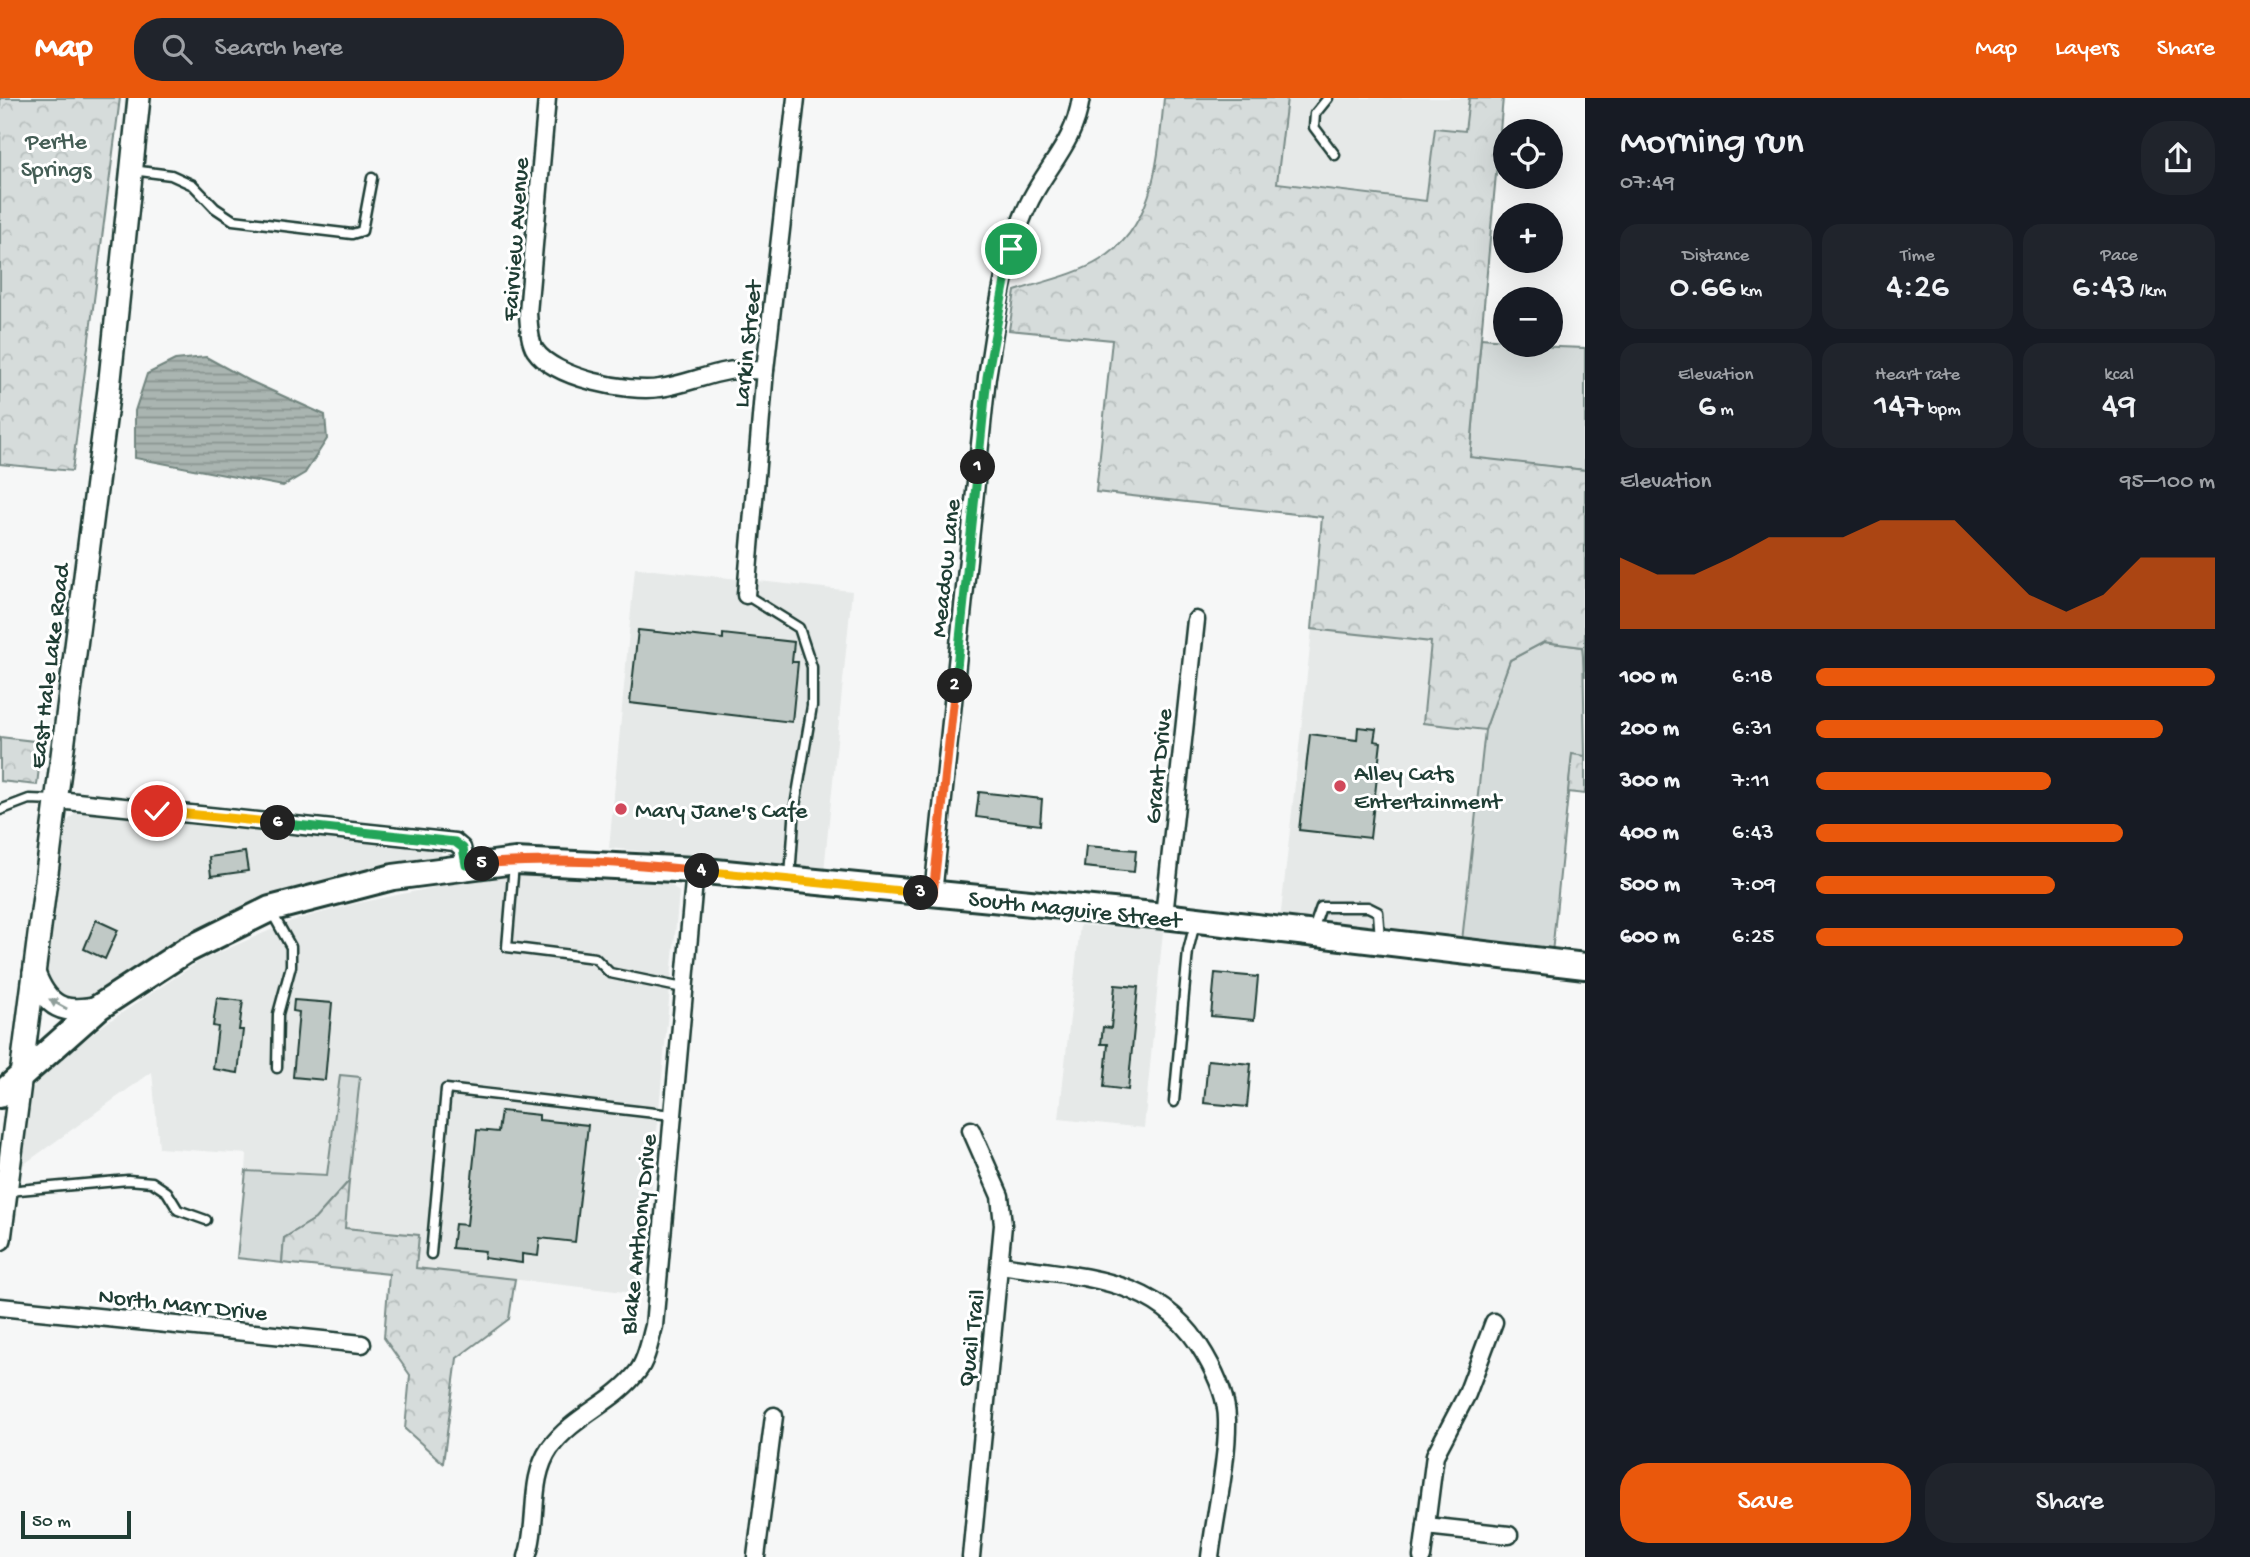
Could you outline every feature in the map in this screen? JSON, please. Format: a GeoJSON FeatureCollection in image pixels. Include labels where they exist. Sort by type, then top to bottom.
{"type":"FeatureCollection","features":[{"type":"Feature","properties":{"kind":"main road","name":"East Hale Lake Road"},"geometry":{"type":"LineString","coordinates":[[0,1239],[5,1191],[9,1088],[33,972],[58,800],[109,389],[139,98]]}},
{"type":"Feature","properties":{"kind":"main road","name":"South Maguire Street"},"geometry":{"type":"LineString","coordinates":[[9,1088],[99,1007],[185,951],[270,909],[393,877],[466,865],[514,861],[695,870],[1164,916],[1585,967]]}},
{"type":"Feature","properties":{"kind":"main road"},"geometry":{"type":"LineString","coordinates":[[33,972],[44,995],[55,1005],[80,1011],[99,1007]]}},
{"type":"Feature","properties":{"kind":"street","name":"Fairview Avenue"},"geometry":{"type":"LineString","coordinates":[[547,98],[528,313],[534,348],[544,360],[561,369],[634,390],[660,388],[729,371],[765,370]]}},
{"type":"Feature","properties":{"kind":"street","name":"Larkin Street"},"geometry":{"type":"LineString","coordinates":[[746,595],[765,370],[796,98]]}},
{"type":"Feature","properties":{"kind":"street","name":"Meadow Lane"},"geometry":{"type":"LineString","coordinates":[[933,894],[987,377],[997,315],[1011,249],[1032,198],[1064,150],[1077,123],[1081,98]]}},
{"type":"Feature","properties":{"kind":"street","name":"Grant Drive"},"geometry":{"type":"LineString","coordinates":[[1164,916],[1196,620]]}},
{"type":"Feature","properties":{"kind":"street"},"geometry":{"type":"LineString","coordinates":[[58,800],[455,842],[463,848],[466,865]]}},
{"type":"Feature","properties":{"kind":"street","name":"Blake Anthony Drive"},"geometry":{"type":"LineString","coordinates":[[527,1557],[537,1480],[550,1449],[575,1421],[613,1396],[639,1370],[654,1326],[695,870]]}},
{"type":"Feature","properties":{"kind":"street","name":"Quail Trail"},"geometry":{"type":"LineString","coordinates":[[971,1130],[1000,1196],[1003,1225],[971,1557]]}},
{"type":"Feature","properties":{"kind":"street"},"geometry":{"type":"LineString","coordinates":[[1001,1265],[1082,1275],[1147,1296],[1163,1304],[1197,1341],[1214,1370],[1227,1420],[1210,1557]]}},
{"type":"Feature","properties":{"kind":"street","name":"North Marr Drive"},"geometry":{"type":"LineString","coordinates":[[0,1307],[362,1344]]}},
{"type":"Feature","properties":{"kind":"street"},"geometry":{"type":"LineString","coordinates":[[1422,1557],[1435,1455],[1467,1394],[1494,1322]]}},
{"type":"Feature","properties":{"kind":"street"},"geometry":{"type":"LineString","coordinates":[[756,1557],[774,1416]]}},
{"type":"Feature","properties":{"kind":"street"},"geometry":{"type":"LineString","coordinates":[[1426,1525],[1508,1535]]}},
{"type":"Feature","properties":{"kind":"lane"},"geometry":{"type":"LineString","coordinates":[[1328,98],[1315,114],[1314,127],[1335,155]]}},
{"type":"Feature","properties":{"kind":"lane"},"geometry":{"type":"LineString","coordinates":[[132,170],[171,175],[193,185],[215,208],[233,220],[352,234],[362,231],[366,220],[372,178]]}},
{"type":"Feature","properties":{"kind":"lane"},"geometry":{"type":"LineString","coordinates":[[746,595],[799,628],[812,667],[812,706],[795,806],[790,880]]}},
{"type":"Feature","properties":{"kind":"lane"},"geometry":{"type":"LineString","coordinates":[[0,810],[29,799],[58,800]]}},
{"type":"Feature","properties":{"kind":"lane"},"geometry":{"type":"LineString","coordinates":[[514,861],[507,947],[595,958],[610,973],[683,988]]}},
{"type":"Feature","properties":{"kind":"lane"},"geometry":{"type":"LineString","coordinates":[[270,909],[290,947],[291,956],[278,1014],[277,1068]]}},
{"type":"Feature","properties":{"kind":"lane"},"geometry":{"type":"LineString","coordinates":[[1174,1102],[1188,951],[1195,920]]}},
{"type":"Feature","properties":{"kind":"lane"},"geometry":{"type":"LineString","coordinates":[[431,1254],[446,1089],[672,1115]]}},
{"type":"Feature","properties":{"kind":"lane"},"geometry":{"type":"LineString","coordinates":[[5,1191],[128,1180],[152,1182],[167,1192],[178,1210],[206,1220]]}},
{"type":"Feature","properties":{"kind":"shaded area"},"geometry":{"type":"Polygon","coordinates":[[[1287,98],[1469,98],[1465,131],[1435,128],[1426,201],[1277,183],[1287,98]]]}},
{"type":"Feature","properties":{"kind":"shaded area"},"geometry":{"type":"Polygon","coordinates":[[[206,357],[250,381],[325,415],[327,439],[305,473],[283,486],[135,458],[135,411],[147,374],[175,360],[206,357]]]}},
{"type":"Feature","properties":{"kind":"shaded area"},"geometry":{"type":"Polygon","coordinates":[[[635,568],[852,591],[824,871],[609,848],[635,568]]]}},
{"type":"Feature","properties":{"kind":"shaded area"},"geometry":{"type":"Polygon","coordinates":[[[1312,629],[1431,642],[1423,723],[1485,730],[1462,941],[1280,921],[1312,629]]]}},
{"type":"Feature","properties":{"kind":"shaded area"},"geometry":{"type":"Polygon","coordinates":[[[91,810],[441,848],[441,857],[358,871],[252,907],[91,999],[75,1003],[52,994],[45,974],[64,825],[77,811],[91,810]]]}},
{"type":"Feature","properties":{"kind":"shaded area"},"geometry":{"type":"Polygon","coordinates":[[[536,874],[666,880],[679,892],[642,1294],[416,1268],[419,1235],[345,1228],[360,1078],[340,1076],[328,1175],[246,1171],[247,1154],[159,1148],[152,1072],[20,1167],[28,1097],[40,1076],[105,1024],[200,961],[291,921],[354,904],[474,879],[536,874]]]}},
{"type":"Feature","properties":{"kind":"shaded area"},"geometry":{"type":"Polygon","coordinates":[[[1080,925],[1163,931],[1144,1128],[1059,1119],[1080,925]]]}},
{"type":"Feature","properties":{"kind":"green space","name":"Pertle Springs"},"geometry":{"type":"Polygon","coordinates":[[[0,98],[120,98],[72,471],[0,464],[0,98]]]}},
{"type":"Feature","properties":{"kind":"green space"},"geometry":{"type":"Polygon","coordinates":[[[1164,98],[1287,98],[1277,183],[1426,201],[1435,128],[1465,131],[1469,98],[1503,98],[1501,119],[1493,119],[1495,189],[1470,457],[1585,470],[1585,677],[1582,647],[1544,642],[1510,660],[1485,730],[1423,723],[1431,642],[1312,629],[1322,517],[1096,492],[1112,340],[1009,330],[1015,291],[1091,265],[1119,246],[1133,229],[1143,209],[1151,188],[1164,98]]]}},
{"type":"Feature","properties":{"kind":"green space"},"geometry":{"type":"Polygon","coordinates":[[[1481,338],[1493,339],[1493,357],[1563,357],[1563,347],[1585,348],[1585,470],[1470,458],[1481,338]]]}},
{"type":"Feature","properties":{"kind":"green space"},"geometry":{"type":"Polygon","coordinates":[[[1544,642],[1583,647],[1585,756],[1572,755],[1552,953],[1462,941],[1485,730],[1510,660],[1544,642]]]}},
{"type":"Feature","properties":{"kind":"green space"},"geometry":{"type":"Polygon","coordinates":[[[0,737],[42,742],[37,785],[0,781],[0,737]]]}},
{"type":"Feature","properties":{"kind":"green space"},"geometry":{"type":"Polygon","coordinates":[[[1572,754],[1585,756],[1585,794],[1568,792],[1572,754]]]}},
{"type":"Feature","properties":{"kind":"green space"},"geometry":{"type":"Polygon","coordinates":[[[340,1075],[360,1077],[349,1181],[315,1219],[284,1238],[282,1263],[237,1258],[246,1171],[327,1175],[340,1075]]]}},
{"type":"Feature","properties":{"kind":"green space"},"geometry":{"type":"Polygon","coordinates":[[[349,1181],[345,1228],[419,1235],[416,1268],[515,1279],[509,1319],[457,1358],[443,1463],[405,1429],[410,1375],[384,1338],[389,1274],[282,1263],[284,1238],[315,1219],[349,1181]]]}},
{"type":"Feature","properties":{"kind":"building"},"geometry":{"type":"Polygon","coordinates":[[[638,630],[723,639],[723,634],[794,642],[792,662],[798,662],[792,722],[630,703],[638,630]]]}},
{"type":"Feature","properties":{"kind":"building","name":"Alley Cats Entertainment"},"geometry":{"type":"Polygon","coordinates":[[[1358,727],[1376,729],[1374,741],[1381,742],[1370,838],[1299,830],[1310,734],[1357,740],[1358,727]]]}},
{"type":"Feature","properties":{"kind":"building"},"geometry":{"type":"Polygon","coordinates":[[[979,792],[1042,799],[1040,825],[976,817],[979,792]]]}},
{"type":"Feature","properties":{"kind":"building"},"geometry":{"type":"Polygon","coordinates":[[[1086,846],[1136,850],[1134,872],[1084,867],[1086,846]]]}},
{"type":"Feature","properties":{"kind":"building"},"geometry":{"type":"Polygon","coordinates":[[[245,852],[248,871],[211,876],[209,857],[245,852]]]}},
{"type":"Feature","properties":{"kind":"building"},"geometry":{"type":"Polygon","coordinates":[[[96,920],[118,930],[105,959],[84,949],[96,920]]]}},
{"type":"Feature","properties":{"kind":"building"},"geometry":{"type":"Polygon","coordinates":[[[1215,973],[1258,977],[1254,1020],[1211,1016],[1215,973]]]}},
{"type":"Feature","properties":{"kind":"building"},"geometry":{"type":"Polygon","coordinates":[[[1115,985],[1138,987],[1128,1090],[1104,1087],[1108,1044],[1101,1044],[1103,1027],[1111,1028],[1115,985]]]}},
{"type":"Feature","properties":{"kind":"building"},"geometry":{"type":"Polygon","coordinates":[[[217,998],[243,1001],[238,1073],[213,1069],[218,1027],[213,1026],[217,998]]]}},
{"type":"Feature","properties":{"kind":"building"},"geometry":{"type":"Polygon","coordinates":[[[294,1000],[332,1003],[325,1080],[293,1077],[299,1012],[293,1011],[294,1000]]]}},
{"type":"Feature","properties":{"kind":"building"},"geometry":{"type":"Polygon","coordinates":[[[1208,1060],[1251,1064],[1247,1107],[1204,1103],[1208,1060]]]}},
{"type":"Feature","properties":{"kind":"building"},"geometry":{"type":"Polygon","coordinates":[[[501,1111],[539,1115],[539,1120],[588,1125],[575,1242],[540,1238],[538,1256],[522,1254],[522,1263],[484,1258],[485,1251],[452,1248],[455,1224],[467,1225],[477,1130],[498,1132],[501,1111]]]}},
{"type":"Feature","properties":{"kind":"place","name":"Alley Cats Entertainment"},"geometry":{"type":"Point","coordinates":[1340,786]}},
{"type":"Feature","properties":{"kind":"place","name":"Mary Jane's Cafe"},"geometry":{"type":"Point","coordinates":[621,809]}},
{"type":"Feature","properties":{"kind":"route"},"geometry":{"type":"LineString","coordinates":[[157,811],[455,842],[463,848],[466,865],[514,861],[606,863],[933,894],[987,377],[1011,249]]}}]}
